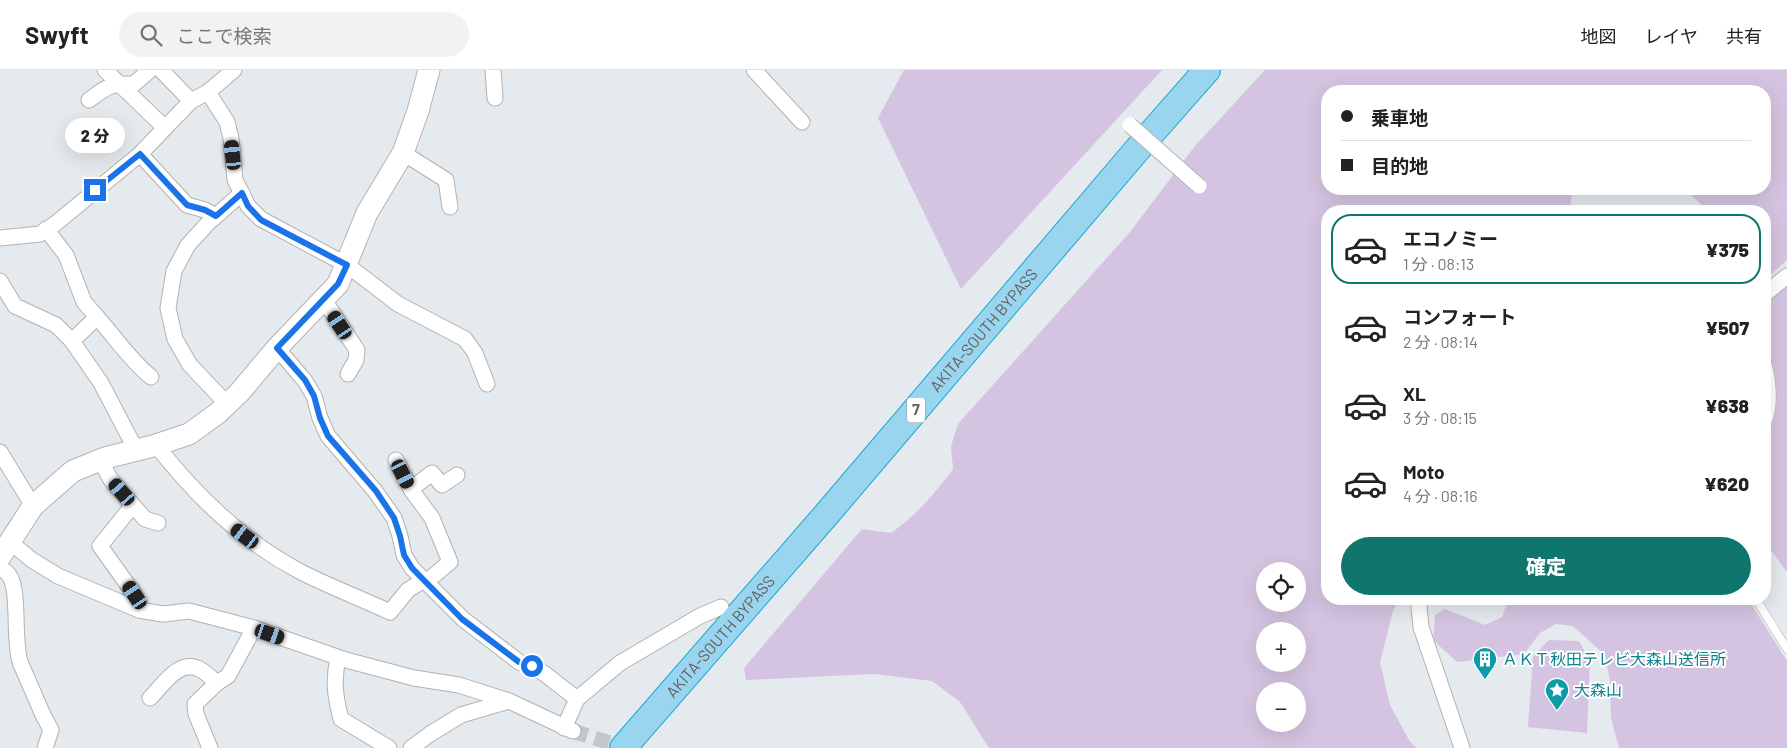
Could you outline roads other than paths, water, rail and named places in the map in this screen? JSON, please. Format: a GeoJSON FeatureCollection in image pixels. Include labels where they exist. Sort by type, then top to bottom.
{"type":"FeatureCollection","features":[{"type":"Feature","properties":{"kind":"highway","name":"AKITA-SOUTH BYPASS"},"geometry":{"type":"LineString","coordinates":[[623,748],[826,515],[1148,136],[1208,70]]}},
{"type":"Feature","properties":{"kind":"street"},"geometry":{"type":"LineString","coordinates":[[105,70],[165,128]]}},
{"type":"Feature","properties":{"kind":"street"},"geometry":{"type":"LineString","coordinates":[[89,100],[106,86],[118,83],[134,84],[150,70]]}},
{"type":"Feature","properties":{"kind":"street"},"geometry":{"type":"LineString","coordinates":[[161,70],[191,100]]}},
{"type":"Feature","properties":{"kind":"street"},"geometry":{"type":"LineString","coordinates":[[0,238],[40,234],[140,154],[191,100],[208,92],[234,70]]}},
{"type":"Feature","properties":{"kind":"street"},"geometry":{"type":"LineString","coordinates":[[429,70],[418,111],[403,153],[367,213],[338,284],[324,300],[277,348],[239,393],[218,413],[189,434],[100,460],[73,471],[33,506],[5,550],[32,560],[58,576],[139,610],[163,614],[189,611],[254,628],[338,658],[414,678],[459,685],[509,701],[568,730],[577,699],[620,663],[700,616],[721,607]]}},
{"type":"Feature","properties":{"kind":"street"},"geometry":{"type":"LineString","coordinates":[[493,70],[495,98]]}},
{"type":"Feature","properties":{"kind":"street"},"geometry":{"type":"LineString","coordinates":[[754,70],[802,122]]}},
{"type":"Feature","properties":{"kind":"street"},"geometry":{"type":"LineString","coordinates":[[208,92],[228,122],[235,180],[248,206],[261,220],[347,265],[398,304],[464,339],[475,352],[487,384]]}},
{"type":"Feature","properties":{"kind":"street"},"geometry":{"type":"LineString","coordinates":[[1130,125],[1199,186]]}},
{"type":"Feature","properties":{"kind":"street"},"geometry":{"type":"LineString","coordinates":[[403,153],[446,180],[450,207]]}},
{"type":"Feature","properties":{"kind":"street"},"geometry":{"type":"LineString","coordinates":[[140,154],[187,205],[205,210],[216,216]]}},
{"type":"Feature","properties":{"kind":"street"},"geometry":{"type":"LineString","coordinates":[[227,404],[190,364],[175,339],[168,308],[174,271],[188,245],[242,193]]}},
{"type":"Feature","properties":{"kind":"street"},"geometry":{"type":"LineString","coordinates":[[46,229],[66,255],[84,302],[134,363],[150,377]]}},
{"type":"Feature","properties":{"kind":"street"},"geometry":{"type":"LineString","coordinates":[[1771,289],[1787,276]]}},
{"type":"Feature","properties":{"kind":"street"},"geometry":{"type":"LineString","coordinates":[[0,281],[15,306],[56,325],[72,341],[146,448],[181,477],[230,525],[260,547],[299,571],[390,612],[408,590],[425,581],[450,562],[432,518],[411,489],[396,460]]}},
{"type":"Feature","properties":{"kind":"street"},"geometry":{"type":"LineString","coordinates":[[324,300],[357,350],[356,360],[348,374]]}},
{"type":"Feature","properties":{"kind":"street"},"geometry":{"type":"LineString","coordinates":[[72,341],[97,317]]}},
{"type":"Feature","properties":{"kind":"street"},"geometry":{"type":"LineString","coordinates":[[277,348],[305,380],[314,396],[320,418],[328,436],[376,491],[394,518],[404,555],[412,568],[462,619],[519,662],[532,666],[545,674],[577,699]]}},
{"type":"Feature","properties":{"kind":"street"},"geometry":{"type":"LineString","coordinates":[[0,452],[33,506]]}},
{"type":"Feature","properties":{"kind":"street"},"geometry":{"type":"LineString","coordinates":[[100,460],[111,480],[133,506],[145,519],[158,523]]}},
{"type":"Feature","properties":{"kind":"street"},"geometry":{"type":"LineString","coordinates":[[411,489],[432,472],[442,485],[457,476]]}},
{"type":"Feature","properties":{"kind":"street"},"geometry":{"type":"LineString","coordinates":[[133,506],[100,546],[135,595],[139,610]]}},
{"type":"Feature","properties":{"kind":"street"},"geometry":{"type":"LineString","coordinates":[[0,567],[9,576],[14,587],[15,629],[20,662],[51,730],[45,748]]}},
{"type":"Feature","properties":{"kind":"street"},"geometry":{"type":"LineString","coordinates":[[1420,605],[1421,627],[1462,748]]}},
{"type":"Feature","properties":{"kind":"street"},"geometry":{"type":"LineString","coordinates":[[210,748],[196,714],[195,704],[217,683],[228,676],[254,628]]}},
{"type":"Feature","properties":{"kind":"street"},"geometry":{"type":"LineString","coordinates":[[338,658],[334,696],[341,719],[389,748]]}},
{"type":"Feature","properties":{"kind":"street"},"geometry":{"type":"LineString","coordinates":[[150,698],[179,668],[189,666],[200,669],[217,683]]}},
{"type":"Feature","properties":{"kind":"street"},"geometry":{"type":"LineString","coordinates":[[411,748],[462,715],[509,701]]}},
{"type":"Feature","properties":{"kind":"lane"},"geometry":{"type":"LineString","coordinates":[[1771,385],[1773,395],[1771,406]]}},
{"type":"Feature","properties":{"kind":"lane"},"geometry":{"type":"LineString","coordinates":[[1760,605],[1787,649]]}},
{"type":"Feature","properties":{"kind":"tunnel"},"geometry":{"type":"LineString","coordinates":[[573,731],[625,748]]}},
{"type":"Feature","properties":{"kind":"place","name":"ＡＫＴ秋田テレビ大森山送信所"},"geometry":{"type":"Point","coordinates":[1485,680]}},
{"type":"Feature","properties":{"kind":"place","name":"大森山"},"geometry":{"type":"Point","coordinates":[1557,711]}}]}
